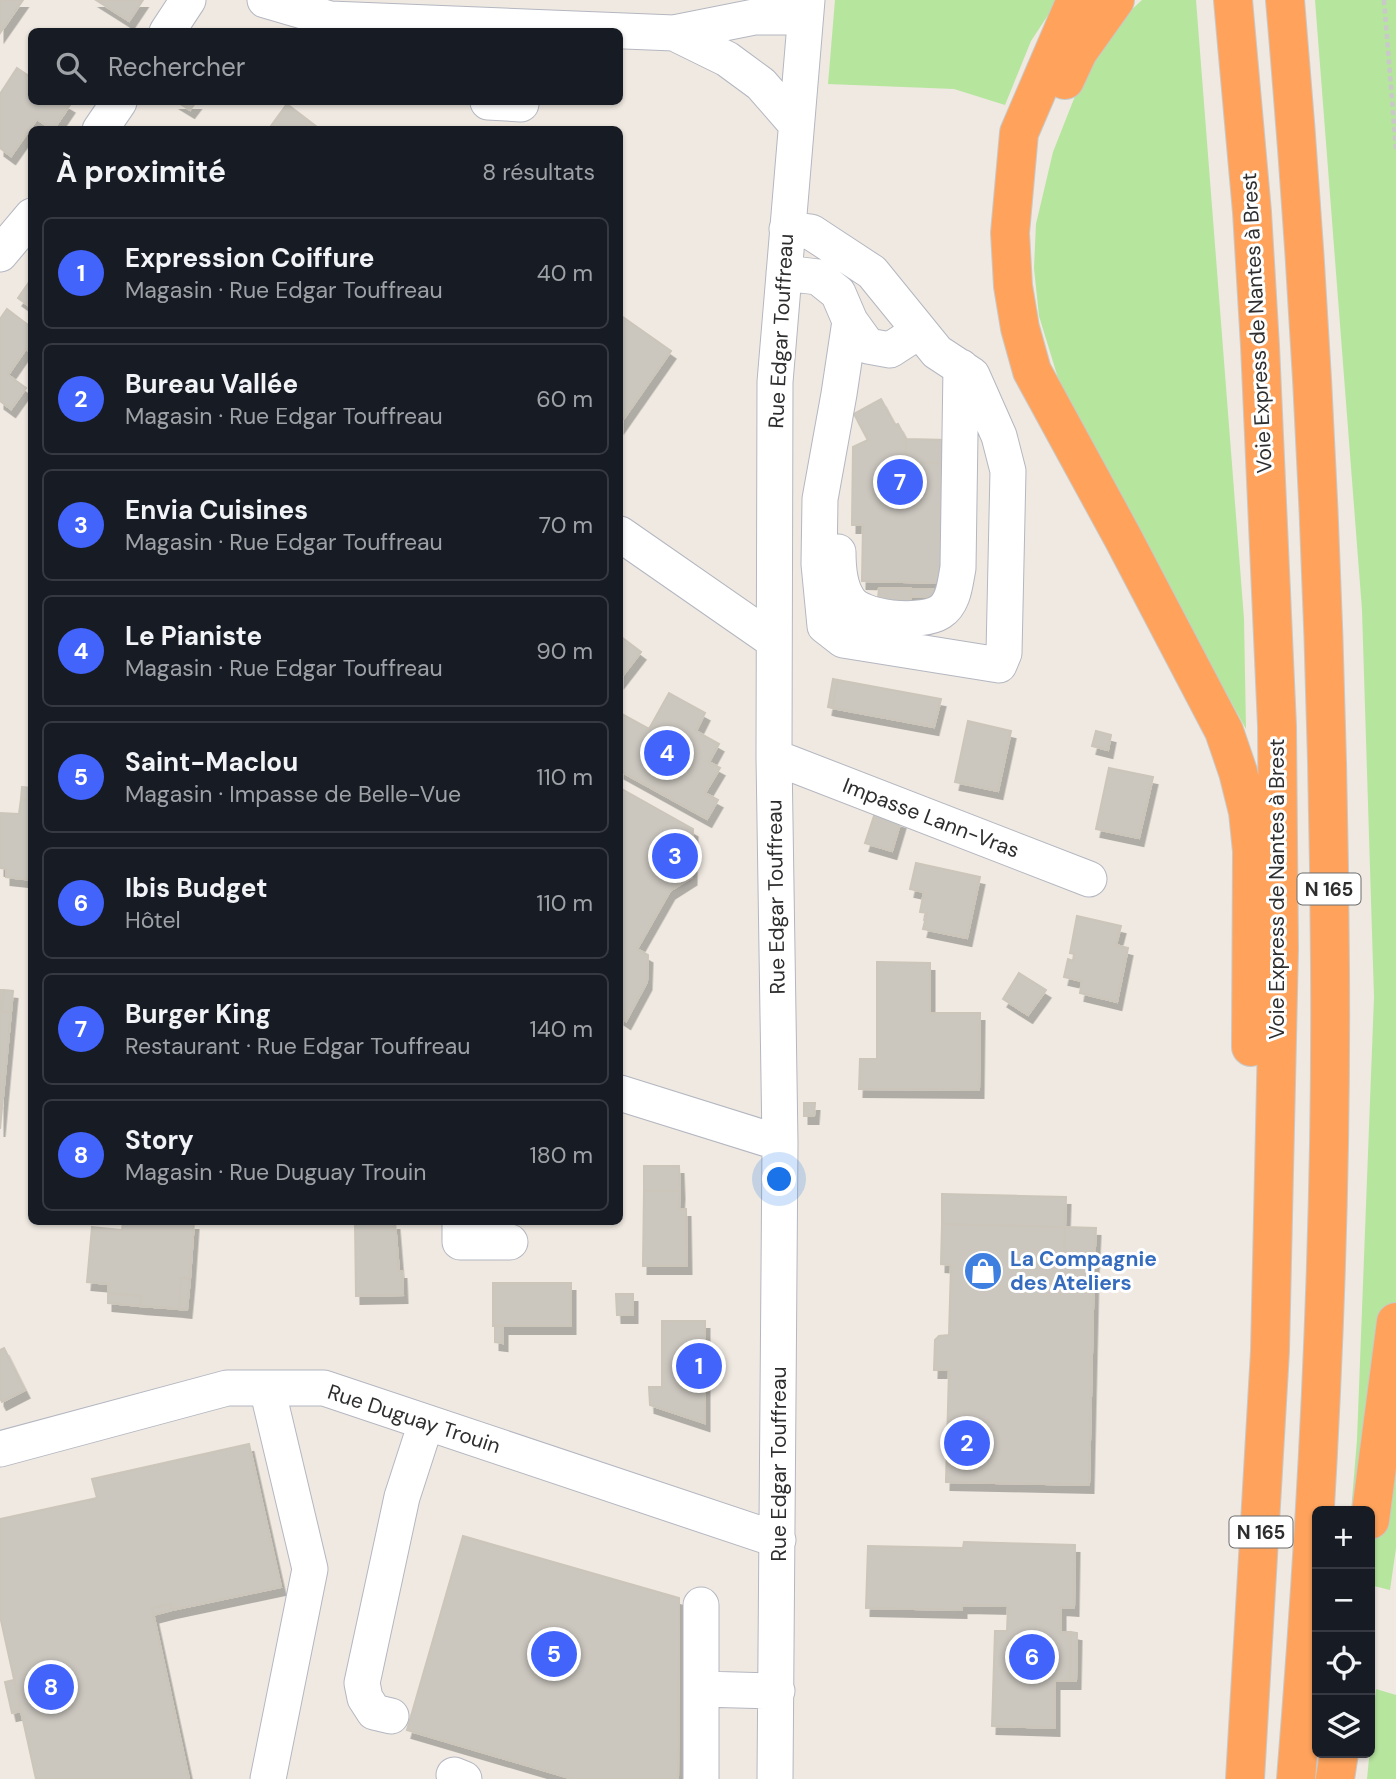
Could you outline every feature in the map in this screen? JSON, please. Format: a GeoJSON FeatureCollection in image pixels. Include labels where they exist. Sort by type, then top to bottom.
{"type":"FeatureCollection","features":[{"type":"Feature","properties":{"kind":"highway"},"geometry":{"type":"LineString","coordinates":[[1076,0],[1019,133],[1010,233],[1013,286],[1020,328],[1032,371],[1082,460],[1224,731],[1238,772],[1248,812],[1252,851],[1250,1208],[1271,1285]]}},
{"type":"Feature","properties":{"kind":"highway"},"geometry":{"type":"LineString","coordinates":[[1010,233],[1044,125],[1078,52],[1115,0]]}},
{"type":"Feature","properties":{"kind":"highway","name":"Voie Express de Nantes à Brest"},"geometry":{"type":"LineString","coordinates":[[1233,0],[1261,346],[1277,726],[1279,948],[1271,1285],[1260,1552],[1245,1779]]}},
{"type":"Feature","properties":{"kind":"highway","name":"N 165"},"geometry":{"type":"LineString","coordinates":[[1285,0],[1301,181],[1322,566],[1330,969],[1328,1177],[1322,1356],[1296,1779]]}},
{"type":"Feature","properties":{"kind":"highway"},"geometry":{"type":"LineString","coordinates":[[1372,1506],[1396,1322]]}},
{"type":"Feature","properties":{"kind":"highway"},"geometry":{"type":"LineString","coordinates":[[1335,1779],[1338,1758]]}},
{"type":"Feature","properties":{"kind":"street"},"geometry":{"type":"LineString","coordinates":[[170,28],[188,0]]}},
{"type":"Feature","properties":{"kind":"street"},"geometry":{"type":"LineString","coordinates":[[265,0],[330,19],[436,28],[535,14],[674,33],[806,8]]}},
{"type":"Feature","properties":{"kind":"street","name":"Rue Edgar Touffreau"},"geometry":{"type":"LineString","coordinates":[[775,1779],[780,1143],[774,757],[775,382],[806,8]]}},
{"type":"Feature","properties":{"kind":"street"},"geometry":{"type":"LineString","coordinates":[[674,33],[727,60],[761,84],[795,123]]}},
{"type":"Feature","properties":{"kind":"street"},"geometry":{"type":"LineString","coordinates":[[103,126],[117,105]]}},
{"type":"Feature","properties":{"kind":"street"},"geometry":{"type":"LineString","coordinates":[[0,254],[28,221]]}},
{"type":"Feature","properties":{"kind":"street"},"geometry":{"type":"LineString","coordinates":[[787,229],[811,232],[872,272],[936,352],[972,375],[999,436],[1008,471],[1004,653],[999,665],[843,640],[825,626],[819,564],[820,499],[850,321]]}},
{"type":"Feature","properties":{"kind":"street"},"geometry":{"type":"LineString","coordinates":[[784,273],[818,277],[838,293],[850,321],[868,346],[890,350],[907,339],[917,328]]}},
{"type":"Feature","properties":{"kind":"street"},"geometry":{"type":"LineString","coordinates":[[839,394],[835,500],[839,568],[847,599],[859,610],[877,617],[925,617],[940,612],[953,596],[958,568],[961,367]]}},
{"type":"Feature","properties":{"kind":"street"},"geometry":{"type":"LineString","coordinates":[[623,536],[774,641]]}},
{"type":"Feature","properties":{"kind":"street","name":"Impasse Lann-Vras"},"geometry":{"type":"LineString","coordinates":[[774,757],[1089,879]]}},
{"type":"Feature","properties":{"kind":"street"},"geometry":{"type":"LineString","coordinates":[[623,1094],[780,1143]]}},
{"type":"Feature","properties":{"kind":"street"},"geometry":{"type":"LineString","coordinates":[[460,1225],[460,1241],[510,1242]]}},
{"type":"Feature","properties":{"kind":"street","name":"Rue Duguay Trouin"},"geometry":{"type":"LineString","coordinates":[[0,1449],[227,1388],[324,1388],[778,1540]]}},
{"type":"Feature","properties":{"kind":"street"},"geometry":{"type":"LineString","coordinates":[[267,1388],[310,1569],[268,1779]]}},
{"type":"Feature","properties":{"kind":"street"},"geometry":{"type":"LineString","coordinates":[[391,1716],[374,1712],[365,1698],[362,1683],[402,1497],[426,1423]]}},
{"type":"Feature","properties":{"kind":"street"},"geometry":{"type":"LineString","coordinates":[[701,1605],[701,1779]]}},
{"type":"Feature","properties":{"kind":"street"},"geometry":{"type":"LineString","coordinates":[[701,1689],[777,1691]]}},
{"type":"Feature","properties":{"kind":"path"},"geometry":{"type":"LineString","coordinates":[[1384,0],[1396,149]]}},
{"type":"Feature","properties":{"kind":"green space"},"geometry":{"type":"Polygon","coordinates":[[[835,0],[1058,0],[1031,41],[1005,105],[954,89],[828,84],[835,0]]]}},
{"type":"Feature","properties":{"kind":"green space"},"geometry":{"type":"Polygon","coordinates":[[[1142,0],[1196,0],[1244,619],[1246,729],[1155,565],[1058,378],[1039,316],[1034,268],[1036,224],[1053,152],[1079,86],[1114,26],[1142,0]]]}},
{"type":"Feature","properties":{"kind":"green space"},"geometry":{"type":"Polygon","coordinates":[[[1315,0],[1396,0],[1396,1548],[1390,1590],[1375,1586],[1375,1506],[1351,1506],[1357,1440],[1374,997],[1362,610],[1315,0]]]}},
{"type":"Feature","properties":{"kind":"green space"},"geometry":{"type":"Polygon","coordinates":[[[1376,1689],[1396,1695],[1396,1779],[1367,1779],[1369,1758],[1375,1758],[1376,1689]]]}},
{"type":"Feature","properties":{"kind":"building"},"geometry":{"type":"Polygon","coordinates":[[[0,0],[23,0],[0,33],[0,0]]]}},
{"type":"Feature","properties":{"kind":"building"},"geometry":{"type":"Polygon","coordinates":[[[96,0],[143,0],[129,21],[96,0]]]}},
{"type":"Feature","properties":{"kind":"building"},"geometry":{"type":"Polygon","coordinates":[[[17,68],[28,75],[28,105],[70,105],[56,126],[47,126],[37,119],[32,126],[28,126],[28,132],[11,156],[0,148],[0,94],[17,68]]]}},
{"type":"Feature","properties":{"kind":"building"},"geometry":{"type":"Polygon","coordinates":[[[288,105],[316,126],[271,126],[288,105]]]}},
{"type":"Feature","properties":{"kind":"building"},"geometry":{"type":"Polygon","coordinates":[[[28,284],[28,305],[18,298],[28,284]]]}},
{"type":"Feature","properties":{"kind":"building"},"geometry":{"type":"Polygon","coordinates":[[[7,309],[28,325],[28,350],[26,349],[8,375],[26,388],[11,409],[0,401],[0,319],[7,309]]]}},
{"type":"Feature","properties":{"kind":"building"},"geometry":{"type":"Polygon","coordinates":[[[623,317],[671,351],[623,420],[623,317]]]}},
{"type":"Feature","properties":{"kind":"building"},"geometry":{"type":"Polygon","coordinates":[[[881,399],[906,439],[906,462],[947,463],[944,583],[862,581],[863,525],[852,525],[853,447],[868,440],[854,414],[881,399]]]}},
{"type":"Feature","properties":{"kind":"building"},"geometry":{"type":"Polygon","coordinates":[[[906,439],[948,440],[947,463],[906,462],[906,439]]]}},
{"type":"Feature","properties":{"kind":"building"},"geometry":{"type":"Polygon","coordinates":[[[879,588],[911,588],[911,607],[900,607],[890,599],[878,599],[879,588]]]}},
{"type":"Feature","properties":{"kind":"building"},"geometry":{"type":"Polygon","coordinates":[[[911,589],[937,589],[937,597],[911,597],[911,589]]]}},
{"type":"Feature","properties":{"kind":"building"},"geometry":{"type":"Polygon","coordinates":[[[623,638],[641,652],[623,675],[623,638]]]}},
{"type":"Feature","properties":{"kind":"building"},"geometry":{"type":"Polygon","coordinates":[[[833,679],[838,680],[832,708],[828,707],[833,679]]]}},
{"type":"Feature","properties":{"kind":"building"},"geometry":{"type":"Polygon","coordinates":[[[838,680],[941,699],[934,727],[832,708],[838,680]]]}},
{"type":"Feature","properties":{"kind":"building"},"geometry":{"type":"Polygon","coordinates":[[[669,693],[705,713],[696,731],[719,744],[709,762],[720,768],[705,793],[718,800],[707,819],[623,773],[623,715],[649,729],[669,693]]]}},
{"type":"Feature","properties":{"kind":"building"},"geometry":{"type":"Polygon","coordinates":[[[968,721],[1011,731],[998,791],[955,782],[968,721]]]}},
{"type":"Feature","properties":{"kind":"building"},"geometry":{"type":"Polygon","coordinates":[[[1096,731],[1111,735],[1108,750],[1092,746],[1096,731]]]}},
{"type":"Feature","properties":{"kind":"building"},"geometry":{"type":"Polygon","coordinates":[[[1109,768],[1153,777],[1139,838],[1096,829],[1109,768]]]}},
{"type":"Feature","properties":{"kind":"building"},"geometry":{"type":"Polygon","coordinates":[[[22,787],[28,788],[28,800],[21,799],[22,787]]]}},
{"type":"Feature","properties":{"kind":"building"},"geometry":{"type":"Polygon","coordinates":[[[623,790],[693,829],[692,877],[670,891],[637,949],[648,955],[647,982],[626,1021],[623,1019],[623,790]]]}},
{"type":"Feature","properties":{"kind":"building"},"geometry":{"type":"Polygon","coordinates":[[[21,799],[28,800],[28,880],[6,877],[6,869],[0,868],[0,813],[19,814],[21,799]]]}},
{"type":"Feature","properties":{"kind":"building"},"geometry":{"type":"Polygon","coordinates":[[[875,813],[901,821],[892,851],[865,843],[875,813]]]}},
{"type":"Feature","properties":{"kind":"building"},"geometry":{"type":"Polygon","coordinates":[[[916,863],[980,877],[967,938],[923,929],[927,913],[920,912],[924,892],[910,889],[916,863]]]}},
{"type":"Feature","properties":{"kind":"building"},"geometry":{"type":"Polygon","coordinates":[[[1077,916],[1121,926],[1116,945],[1128,948],[1117,1002],[1080,993],[1082,981],[1064,977],[1068,959],[1073,961],[1074,954],[1070,953],[1077,916]]]}},
{"type":"Feature","properties":{"kind":"building"},"geometry":{"type":"Polygon","coordinates":[[[877,962],[930,963],[930,1013],[980,1013],[979,1090],[859,1089],[860,1059],[877,1059],[877,962]]]}},
{"type":"Feature","properties":{"kind":"building"},"geometry":{"type":"Polygon","coordinates":[[[1019,973],[1046,990],[1028,1015],[1003,999],[1019,973]]]}},
{"type":"Feature","properties":{"kind":"building"},"geometry":{"type":"Polygon","coordinates":[[[0,990],[4,990],[2,1012],[11,1012],[0,1129],[0,990]]]}},
{"type":"Feature","properties":{"kind":"building"},"geometry":{"type":"Polygon","coordinates":[[[4,990],[13,991],[11,1012],[2,1012],[4,990]]]}},
{"type":"Feature","properties":{"kind":"building"},"geometry":{"type":"Polygon","coordinates":[[[804,1103],[815,1103],[814,1116],[804,1116],[804,1103]]]}},
{"type":"Feature","properties":{"kind":"building"},"geometry":{"type":"Polygon","coordinates":[[[644,1166],[679,1166],[680,1191],[644,1191],[644,1166]]]}},
{"type":"Feature","properties":{"kind":"building"},"geometry":{"type":"Polygon","coordinates":[[[644,1191],[680,1191],[679,1209],[686,1209],[687,1266],[643,1266],[644,1191]]]}},
{"type":"Feature","properties":{"kind":"building"},"geometry":{"type":"Polygon","coordinates":[[[942,1194],[1066,1197],[1065,1227],[942,1224],[942,1194]]]}},
{"type":"Feature","properties":{"kind":"building"},"geometry":{"type":"Polygon","coordinates":[[[942,1224],[1065,1227],[1064,1267],[1094,1267],[1089,1485],[946,1482],[949,1370],[934,1370],[935,1340],[939,1336],[949,1335],[951,1265],[941,1264],[942,1224]]]}},
{"type":"Feature","properties":{"kind":"building"},"geometry":{"type":"Polygon","coordinates":[[[123,1225],[194,1225],[190,1279],[181,1278],[179,1309],[140,1306],[141,1296],[108,1293],[109,1284],[87,1282],[92,1227],[122,1230],[123,1225]]]}},
{"type":"Feature","properties":{"kind":"building"},"geometry":{"type":"Polygon","coordinates":[[[355,1225],[395,1225],[403,1295],[356,1296],[355,1225]]]}},
{"type":"Feature","properties":{"kind":"building"},"geometry":{"type":"Polygon","coordinates":[[[1065,1227],[1096,1228],[1094,1267],[1064,1267],[1065,1227]]]}},
{"type":"Feature","properties":{"kind":"building"},"geometry":{"type":"Polygon","coordinates":[[[181,1278],[190,1279],[187,1310],[179,1309],[181,1278]]]}},
{"type":"Feature","properties":{"kind":"building"},"geometry":{"type":"Polygon","coordinates":[[[493,1283],[571,1283],[571,1326],[493,1326],[493,1283]]]}},
{"type":"Feature","properties":{"kind":"building"},"geometry":{"type":"Polygon","coordinates":[[[108,1293],[141,1296],[140,1306],[108,1303],[108,1293]]]}},
{"type":"Feature","properties":{"kind":"building"},"geometry":{"type":"Polygon","coordinates":[[[616,1294],[633,1294],[633,1315],[617,1315],[616,1294]]]}},
{"type":"Feature","properties":{"kind":"building"},"geometry":{"type":"Polygon","coordinates":[[[662,1321],[705,1321],[705,1423],[650,1405],[649,1387],[662,1387],[662,1321]]]}},
{"type":"Feature","properties":{"kind":"building"},"geometry":{"type":"Polygon","coordinates":[[[495,1325],[503,1325],[503,1343],[495,1342],[495,1325]]]}},
{"type":"Feature","properties":{"kind":"building"},"geometry":{"type":"Polygon","coordinates":[[[4,1348],[25,1390],[2,1402],[0,1350],[4,1348]]]}},
{"type":"Feature","properties":{"kind":"building"},"geometry":{"type":"Polygon","coordinates":[[[249,1444],[281,1587],[172,1610],[171,1604],[152,1608],[189,1779],[36,1779],[0,1616],[0,1519],[97,1498],[92,1479],[249,1444]]]}},
{"type":"Feature","properties":{"kind":"building"},"geometry":{"type":"Polygon","coordinates":[[[463,1536],[679,1598],[678,1779],[573,1779],[407,1730],[463,1536]]]}},
{"type":"Feature","properties":{"kind":"building"},"geometry":{"type":"Polygon","coordinates":[[[964,1542],[1075,1545],[1074,1608],[1061,1607],[1061,1632],[1071,1632],[1070,1681],[1055,1681],[1055,1728],[992,1726],[995,1631],[1007,1631],[1008,1606],[962,1605],[962,1610],[866,1608],[868,1546],[963,1548],[964,1542]]]}},
{"type":"Feature","properties":{"kind":"building"},"geometry":{"type":"Polygon","coordinates":[[[171,1604],[172,1610],[153,1615],[152,1608],[171,1604]]]}},
{"type":"Feature","properties":{"kind":"building"},"geometry":{"type":"Polygon","coordinates":[[[1071,1632],[1077,1633],[1076,1681],[1070,1681],[1071,1632]]]}},
{"type":"Feature","properties":{"kind":"building"},"geometry":{"type":"Polygon","coordinates":[[[14,1680],[21,1711],[12,1713],[5,1682],[14,1680]]]}},
{"type":"Feature","properties":{"kind":"place","name":"Burger King"},"geometry":{"type":"Point","coordinates":[900,482]}},
{"type":"Feature","properties":{"kind":"place","name":"Le Pianiste"},"geometry":{"type":"Point","coordinates":[667,753]}},
{"type":"Feature","properties":{"kind":"place","name":"Envia Cuisines"},"geometry":{"type":"Point","coordinates":[675,856]}},
{"type":"Feature","properties":{"kind":"place","name":"La Compagnie des Ateliers"},"geometry":{"type":"Point","coordinates":[983,1271]}},
{"type":"Feature","properties":{"kind":"place","name":"Expression Coiffure"},"geometry":{"type":"Point","coordinates":[699,1366]}},
{"type":"Feature","properties":{"kind":"place","name":"Bureau Vallée"},"geometry":{"type":"Point","coordinates":[967,1443]}},
{"type":"Feature","properties":{"kind":"place","name":"Saint-Maclou"},"geometry":{"type":"Point","coordinates":[554,1654]}},
{"type":"Feature","properties":{"kind":"place","name":"Ibis Budget"},"geometry":{"type":"Point","coordinates":[1032,1657]}},
{"type":"Feature","properties":{"kind":"place","name":"Story"},"geometry":{"type":"Point","coordinates":[51,1687]}}]}
